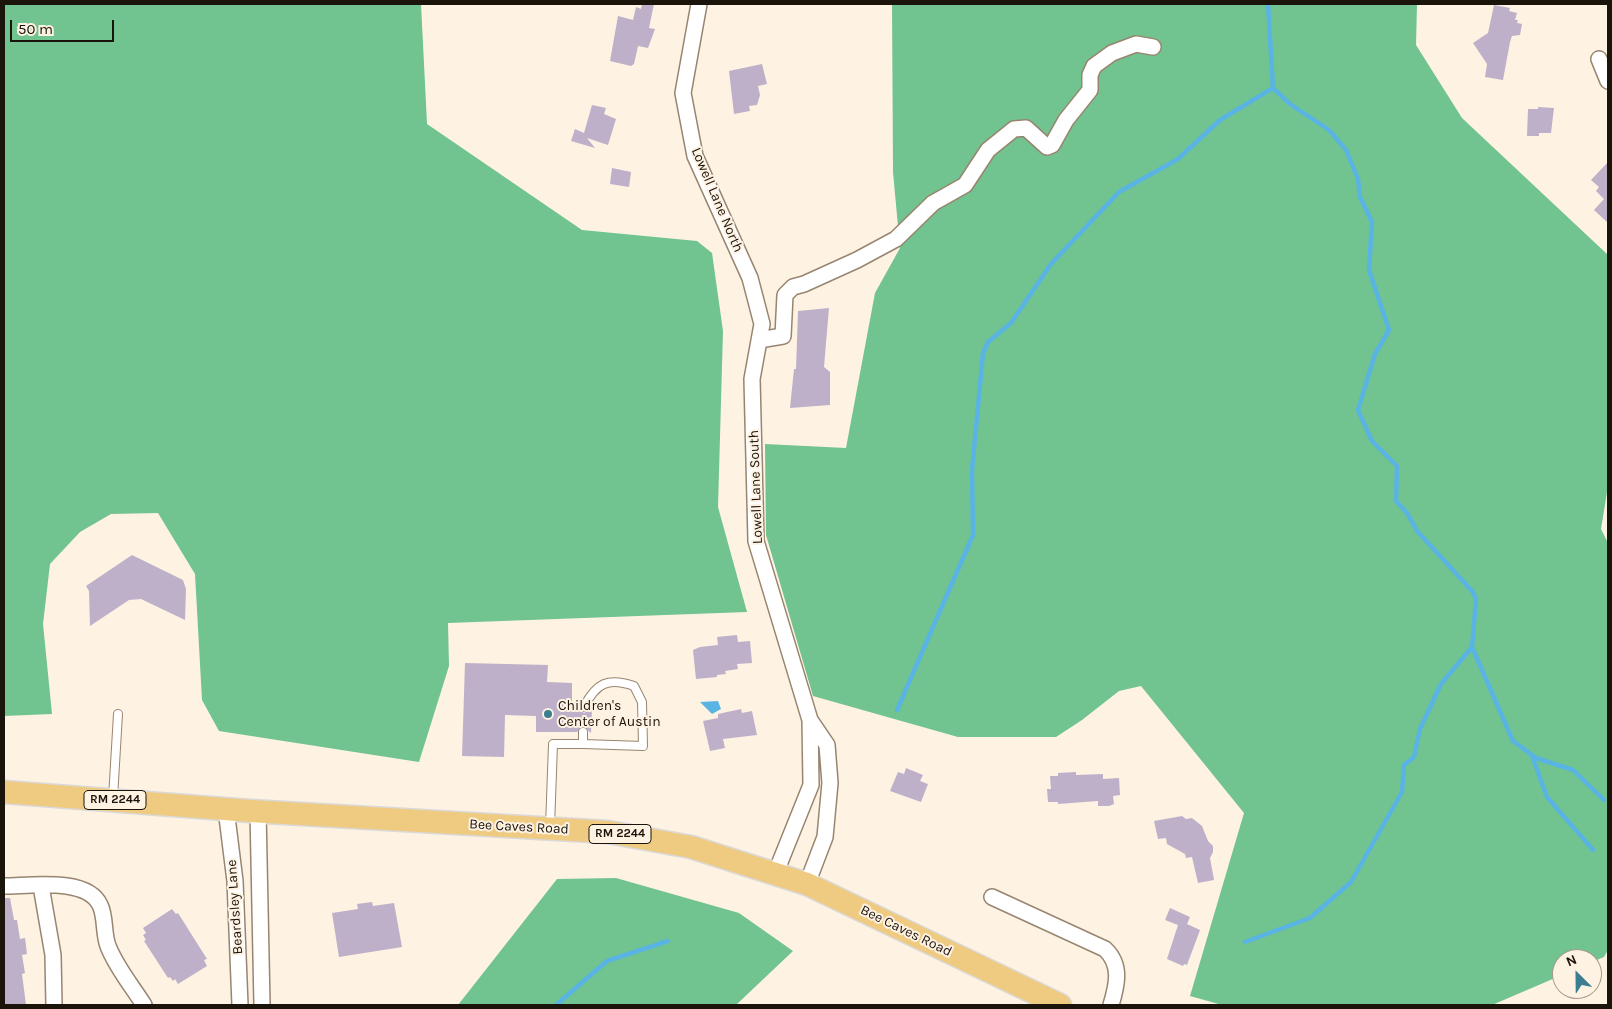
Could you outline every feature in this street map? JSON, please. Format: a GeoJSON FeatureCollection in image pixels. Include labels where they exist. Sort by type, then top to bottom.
{"type":"FeatureCollection","features":[{"type":"Feature","properties":{"kind":"main road","name":"Bee Caves Road"},"geometry":{"type":"LineString","coordinates":[[4,792],[226,809],[608,832],[691,847],[776,872],[807,884],[1060,1005]]}},
{"type":"Feature","properties":{"kind":"street","name":"Lowell Lane North"},"geometry":{"type":"LineString","coordinates":[[699,4],[683,93],[695,156],[750,278]]}},
{"type":"Feature","properties":{"kind":"street"},"geometry":{"type":"LineString","coordinates":[[759,340],[783,336],[785,294],[793,287],[833,271],[896,239],[934,203],[964,185],[988,150],[1014,129],[1026,128],[1047,147],[1052,145],[1066,120],[1090,90],[1090,75],[1094,66],[1124,47],[1136,44],[1153,47]]}},
{"type":"Feature","properties":{"kind":"street"},"geometry":{"type":"LineString","coordinates":[[1599,59],[1608,81]]}},
{"type":"Feature","properties":{"kind":"street","name":"Lowell Lane South"},"geometry":{"type":"LineString","coordinates":[[750,278],[762,324],[752,379],[756,541],[810,720],[811,785],[776,872]]}},
{"type":"Feature","properties":{"kind":"street","name":"Lowell Lane South"},"geometry":{"type":"LineString","coordinates":[[807,884],[825,837],[830,784],[827,746],[810,720]]}},
{"type":"Feature","properties":{"kind":"street","name":"Beardsley Lane"},"geometry":{"type":"LineString","coordinates":[[226,809],[235,881],[240,1005]]}},
{"type":"Feature","properties":{"kind":"street","name":"Beardsley Lane"},"geometry":{"type":"LineString","coordinates":[[258,811],[262,1005]]}},
{"type":"Feature","properties":{"kind":"street"},"geometry":{"type":"LineString","coordinates":[[4,886],[79,888],[97,900],[103,912],[104,934],[112,954],[144,1005]]}},
{"type":"Feature","properties":{"kind":"street"},"geometry":{"type":"LineString","coordinates":[[41,886],[53,955],[54,1005]]}},
{"type":"Feature","properties":{"kind":"street"},"geometry":{"type":"LineString","coordinates":[[992,897],[1105,949],[1116,962],[1117,971],[1116,987],[1111,1005]]}},
{"type":"Feature","properties":{"kind":"lane"},"geometry":{"type":"LineString","coordinates":[[550,829],[553,744],[642,746],[642,702],[634,686],[625,683],[607,682],[595,688],[584,708]]}},
{"type":"Feature","properties":{"kind":"lane"},"geometry":{"type":"LineString","coordinates":[[113,800],[118,714]]}},
{"type":"Feature","properties":{"kind":"lane"},"geometry":{"type":"LineString","coordinates":[[583,732],[583,744]]}},
{"type":"Feature","properties":{"kind":"green space"},"geometry":{"type":"Polygon","coordinates":[[[4,4],[421,4],[427,124],[582,230],[697,241],[712,253],[723,331],[718,507],[747,612],[448,623],[449,666],[419,762],[219,731],[202,700],[195,574],[158,513],[111,514],[80,532],[50,564],[43,624],[52,714],[4,716],[4,4]]]}},
{"type":"Feature","properties":{"kind":"green space"},"geometry":{"type":"Polygon","coordinates":[[[892,4],[1417,4],[1416,45],[1462,118],[1608,255],[1608,486],[1601,529],[1608,543],[1608,950],[1604,957],[1602,958],[1602,949],[1552,949],[1552,979],[1492,1005],[1222,1005],[1190,996],[1244,813],[1141,686],[1119,691],[1082,720],[1056,737],[958,737],[813,696],[766,535],[765,444],[846,448],[875,293],[900,248],[893,172],[892,4]]]}},
{"type":"Feature","properties":{"kind":"green space"},"geometry":{"type":"Polygon","coordinates":[[[616,878],[739,913],[793,951],[736,1005],[458,1005],[557,879],[616,878]]]}},
{"type":"Feature","properties":{"kind":"water"},"geometry":{"type":"Polygon","coordinates":[[[718,701],[721,709],[712,714],[700,702],[718,701]]]}},
{"type":"Feature","properties":{"kind":"building"},"geometry":{"type":"Polygon","coordinates":[[[642,4],[654,4],[649,28],[655,29],[648,48],[638,46],[634,64],[631,66],[610,61],[618,16],[633,20],[636,7],[641,9],[642,4]]]}},
{"type":"Feature","properties":{"kind":"building"},"geometry":{"type":"Polygon","coordinates":[[[1494,5],[1510,8],[1509,11],[1517,13],[1515,20],[1518,20],[1517,23],[1522,24],[1520,35],[1512,36],[1503,80],[1485,77],[1487,64],[1473,43],[1488,33],[1494,5]]]}},
{"type":"Feature","properties":{"kind":"building"},"geometry":{"type":"Polygon","coordinates":[[[762,64],[767,84],[758,86],[760,95],[757,105],[749,106],[750,111],[734,114],[729,71],[762,64]]]}},
{"type":"Feature","properties":{"kind":"building"},"geometry":{"type":"Polygon","coordinates":[[[592,105],[606,108],[604,114],[616,119],[608,145],[587,138],[595,148],[571,141],[575,129],[584,133],[592,105]]]}},
{"type":"Feature","properties":{"kind":"building"},"geometry":{"type":"Polygon","coordinates":[[[1538,107],[1554,108],[1551,133],[1527,136],[1528,109],[1538,109],[1538,107]]]}},
{"type":"Feature","properties":{"kind":"building"},"geometry":{"type":"Polygon","coordinates":[[[1608,162],[1608,223],[1594,210],[1604,199],[1596,191],[1599,187],[1591,180],[1608,162]]]}},
{"type":"Feature","properties":{"kind":"building"},"geometry":{"type":"Polygon","coordinates":[[[612,168],[631,172],[629,187],[610,184],[612,168]]]}},
{"type":"Feature","properties":{"kind":"building"},"geometry":{"type":"Polygon","coordinates":[[[829,308],[824,367],[830,372],[830,405],[790,408],[794,369],[796,369],[798,311],[829,308]]]}},
{"type":"Feature","properties":{"kind":"building"},"geometry":{"type":"Polygon","coordinates":[[[132,555],[183,580],[186,589],[185,620],[141,599],[129,600],[90,626],[89,591],[86,586],[132,555]]]}},
{"type":"Feature","properties":{"kind":"building"},"geometry":{"type":"Polygon","coordinates":[[[737,635],[738,642],[750,641],[752,663],[737,664],[738,669],[725,671],[726,674],[717,675],[717,677],[696,679],[693,650],[700,647],[718,645],[717,637],[737,635]]]}},
{"type":"Feature","properties":{"kind":"building"},"geometry":{"type":"Polygon","coordinates":[[[465,663],[548,665],[547,682],[572,683],[572,708],[578,708],[584,713],[592,708],[591,733],[583,726],[577,732],[536,732],[536,716],[505,715],[504,757],[462,756],[465,663]]]}},
{"type":"Feature","properties":{"kind":"building"},"geometry":{"type":"Polygon","coordinates":[[[741,709],[742,713],[752,711],[757,735],[723,739],[725,748],[710,751],[703,721],[718,718],[718,714],[741,709]]]}},
{"type":"Feature","properties":{"kind":"building"},"geometry":{"type":"Polygon","coordinates":[[[906,768],[923,775],[920,781],[928,784],[921,802],[890,791],[898,772],[904,774],[906,768]]]}},
{"type":"Feature","properties":{"kind":"building"},"geometry":{"type":"Polygon","coordinates":[[[1076,772],[1076,775],[1103,774],[1103,779],[1119,778],[1120,795],[1113,796],[1114,804],[1098,806],[1098,801],[1058,804],[1058,802],[1048,802],[1047,789],[1051,789],[1050,776],[1058,776],[1058,773],[1076,772]]]}},
{"type":"Feature","properties":{"kind":"building"},"geometry":{"type":"Polygon","coordinates":[[[1182,816],[1186,819],[1192,818],[1202,826],[1208,841],[1213,846],[1210,858],[1214,880],[1198,883],[1192,857],[1186,858],[1185,854],[1167,844],[1166,838],[1158,839],[1154,821],[1182,816]]]}},
{"type":"Feature","properties":{"kind":"building"},"geometry":{"type":"Polygon","coordinates":[[[4,898],[10,898],[14,920],[17,920],[20,939],[25,938],[27,954],[22,955],[25,973],[22,974],[26,1005],[4,1005],[4,898]]]}},
{"type":"Feature","properties":{"kind":"building"},"geometry":{"type":"Polygon","coordinates":[[[372,902],[373,906],[394,903],[402,947],[339,957],[332,913],[358,909],[357,904],[372,902]]]}},
{"type":"Feature","properties":{"kind":"building"},"geometry":{"type":"Polygon","coordinates":[[[1170,908],[1190,917],[1187,924],[1200,930],[1187,965],[1184,964],[1183,966],[1167,959],[1178,925],[1165,920],[1170,908]]]}},
{"type":"Feature","properties":{"kind":"building"},"geometry":{"type":"Polygon","coordinates":[[[172,909],[176,914],[178,913],[207,959],[204,960],[207,966],[178,984],[175,979],[173,981],[170,977],[168,978],[144,941],[146,940],[143,935],[146,933],[143,928],[172,909]]]}},
{"type":"Feature","properties":{"kind":"waterway"},"geometry":{"type":"LineString","coordinates":[[897,710],[973,535],[972,470],[983,353],[988,342],[1011,323],[1051,264],[1119,192],[1178,159],[1220,120],[1273,88],[1268,4]]}},
{"type":"Feature","properties":{"kind":"waterway"},"geometry":{"type":"LineString","coordinates":[[1245,942],[1310,918],[1351,882],[1402,792],[1404,765],[1414,757],[1420,729],[1441,684],[1472,647],[1476,599],[1473,592],[1417,531],[1407,513],[1396,501],[1397,466],[1372,441],[1358,410],[1375,354],[1389,330],[1369,270],[1372,222],[1360,197],[1358,179],[1346,150],[1329,130],[1290,104],[1273,88]]}},
{"type":"Feature","properties":{"kind":"waterway"},"geometry":{"type":"LineString","coordinates":[[1472,647],[1513,741],[1536,758],[1573,770],[1604,800]]}},
{"type":"Feature","properties":{"kind":"waterway"},"geometry":{"type":"LineString","coordinates":[[1532,756],[1547,797],[1593,850]]}},
{"type":"Feature","properties":{"kind":"waterway"},"geometry":{"type":"LineString","coordinates":[[556,1005],[607,961],[668,941]]}},
{"type":"Feature","properties":{"kind":"place","name":"Children's Center of Austin"},"geometry":{"type":"Point","coordinates":[548,714]}}]}
